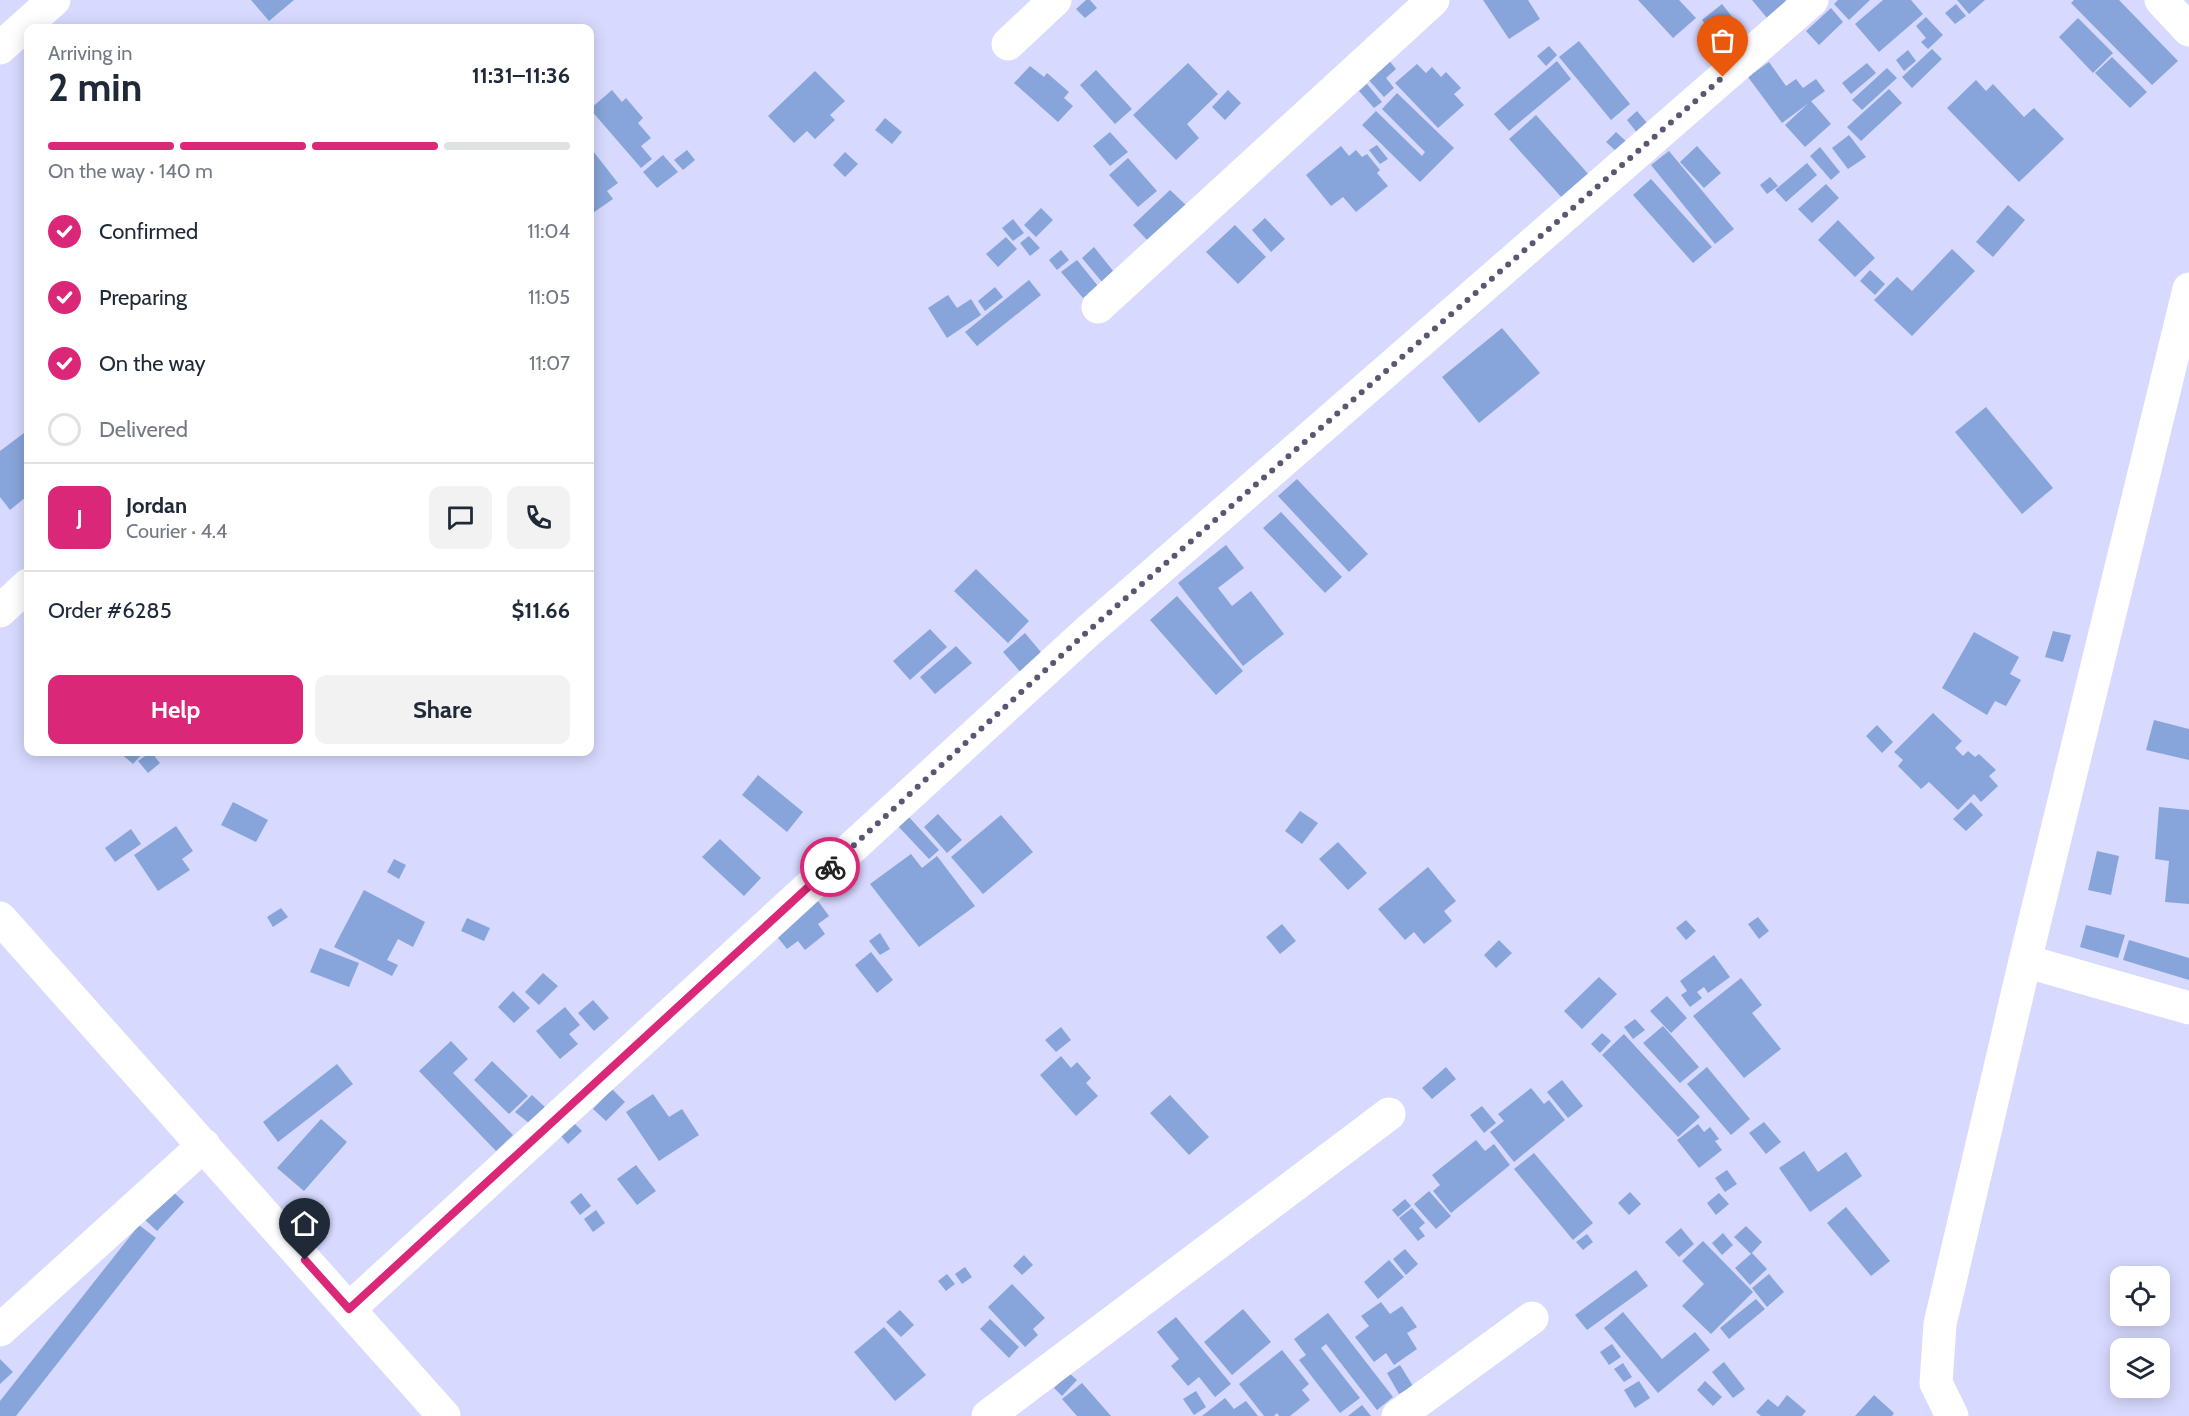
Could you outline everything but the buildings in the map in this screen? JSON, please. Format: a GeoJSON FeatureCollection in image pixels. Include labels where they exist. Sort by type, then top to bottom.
{"type":"FeatureCollection","features":[{"type":"Feature","properties":{"kind":"street"},"geometry":{"type":"LineString","coordinates":[[27,24],[54,0]]}},
{"type":"Feature","properties":{"kind":"street"},"geometry":{"type":"LineString","coordinates":[[1008,44],[1055,0]]}},
{"type":"Feature","properties":{"kind":"street"},"geometry":{"type":"LineString","coordinates":[[1098,308],[1433,0]]}},
{"type":"Feature","properties":{"kind":"street"},"geometry":{"type":"LineString","coordinates":[[349,1309],[1087,632],[1812,0]]}},
{"type":"Feature","properties":{"kind":"street"},"geometry":{"type":"LineString","coordinates":[[2161,0],[2189,30]]}},
{"type":"Feature","properties":{"kind":"street"},"geometry":{"type":"LineString","coordinates":[[0,48],[24,27]]}},
{"type":"Feature","properties":{"kind":"street"},"geometry":{"type":"LineString","coordinates":[[1952,1416],[1936,1383],[1940,1324],[2025,961],[2189,289]]}},
{"type":"Feature","properties":{"kind":"street"},"geometry":{"type":"LineString","coordinates":[[0,611],[24,589]]}},
{"type":"Feature","properties":{"kind":"street"},"geometry":{"type":"LineString","coordinates":[[0,918],[444,1416]]}},
{"type":"Feature","properties":{"kind":"street"},"geometry":{"type":"LineString","coordinates":[[2025,961],[2189,1008]]}},
{"type":"Feature","properties":{"kind":"street"},"geometry":{"type":"LineString","coordinates":[[988,1416],[1389,1114]]}},
{"type":"Feature","properties":{"kind":"street"},"geometry":{"type":"LineString","coordinates":[[0,1330],[204,1145]]}},
{"type":"Feature","properties":{"kind":"street"},"geometry":{"type":"LineString","coordinates":[[1398,1416],[1532,1318]]}},
{"type":"Feature","properties":{"kind":"way so far"},"geometry":{"type":"LineString","coordinates":[[830,867],[1087,632],[1723,77]]}},
{"type":"Feature","properties":{"kind":"route"},"geometry":{"type":"LineString","coordinates":[[305,1260],[349,1309],[830,867]]}}]}
